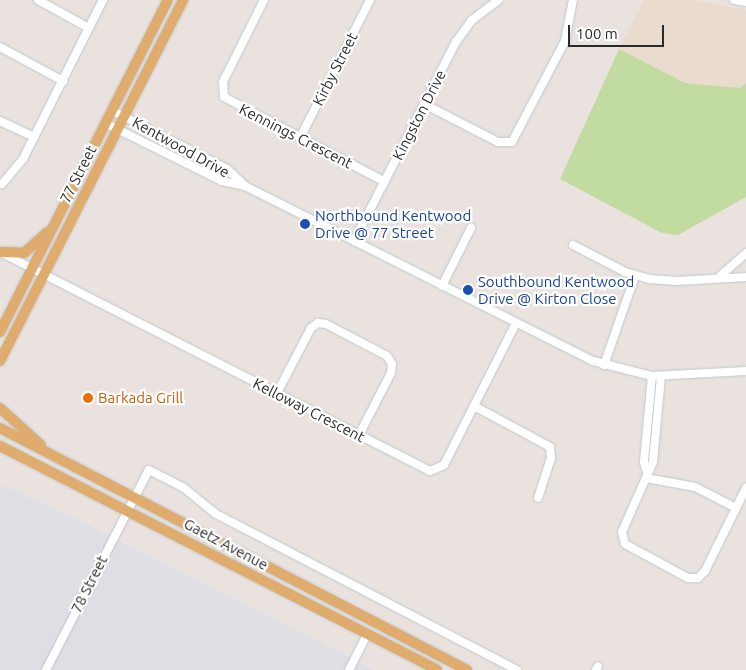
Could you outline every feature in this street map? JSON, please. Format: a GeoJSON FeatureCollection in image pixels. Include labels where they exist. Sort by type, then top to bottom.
{"type":"FeatureCollection","features":[{"type":"Feature","properties":{"kind":"main road"},"geometry":{"type":"LineString","coordinates":[[118,129],[119,114],[134,78],[134,68],[168,0]]}},
{"type":"Feature","properties":{"kind":"main road","name":"77 Street"},"geometry":{"type":"LineString","coordinates":[[0,332],[107,124],[119,114],[183,0]]}},
{"type":"Feature","properties":{"kind":"main road","name":"77 Street"},"geometry":{"type":"LineString","coordinates":[[0,368],[2,358],[118,129]]}},
{"type":"Feature","properties":{"kind":"main road"},"geometry":{"type":"LineString","coordinates":[[0,252],[16,254],[28,251],[56,222]]}},
{"type":"Feature","properties":{"kind":"main road"},"geometry":{"type":"LineString","coordinates":[[0,408],[57,459]]}},
{"type":"Feature","properties":{"kind":"main road","name":"Gaetz Avenue"},"geometry":{"type":"LineString","coordinates":[[0,428],[467,670]]}},
{"type":"Feature","properties":{"kind":"main road"},"geometry":{"type":"LineString","coordinates":[[0,435],[57,459]]}},
{"type":"Feature","properties":{"kind":"main road","name":"Gaetz Avenue"},"geometry":{"type":"LineString","coordinates":[[0,446],[437,670]]}},
{"type":"Feature","properties":{"kind":"street"},"geometry":{"type":"LineString","coordinates":[[38,0],[90,28]]}},
{"type":"Feature","properties":{"kind":"street"},"geometry":{"type":"LineString","coordinates":[[2,184],[23,159],[103,0]]}},
{"type":"Feature","properties":{"kind":"street","name":"Kennings Crescent"},"geometry":{"type":"LineString","coordinates":[[264,0],[223,82],[221,92],[235,105],[384,182]]}},
{"type":"Feature","properties":{"kind":"street","name":"Kirby Street"},"geometry":{"type":"LineString","coordinates":[[300,138],[370,0]]}},
{"type":"Feature","properties":{"kind":"street","name":"Kingston Drive"},"geometry":{"type":"LineString","coordinates":[[354,242],[464,30],[499,0]]}},
{"type":"Feature","properties":{"kind":"street"},"geometry":{"type":"LineString","coordinates":[[424,104],[498,142],[512,142],[565,41],[573,0]]}},
{"type":"Feature","properties":{"kind":"street"},"geometry":{"type":"LineString","coordinates":[[734,0],[746,2]]}},
{"type":"Feature","properties":{"kind":"street"},"geometry":{"type":"LineString","coordinates":[[0,47],[63,81]]}},
{"type":"Feature","properties":{"kind":"street","name":"Kentwood Drive"},"geometry":{"type":"LineString","coordinates":[[119,114],[227,169],[246,186],[354,242],[604,365],[652,376],[746,371]]}},
{"type":"Feature","properties":{"kind":"street"},"geometry":{"type":"LineString","coordinates":[[0,120],[34,137]]}},
{"type":"Feature","properties":{"kind":"street","name":"Kentwood Drive"},"geometry":{"type":"LineString","coordinates":[[107,124],[222,181],[246,186]]}},
{"type":"Feature","properties":{"kind":"street"},"geometry":{"type":"LineString","coordinates":[[442,286],[471,228]]}},
{"type":"Feature","properties":{"kind":"street"},"geometry":{"type":"LineString","coordinates":[[573,245],[635,276],[676,281],[720,276],[746,277]]}},
{"type":"Feature","properties":{"kind":"street","name":"Kelloway Crescent"},"geometry":{"type":"LineString","coordinates":[[0,252],[424,469],[437,470],[444,464],[516,323]]}},
{"type":"Feature","properties":{"kind":"street"},"geometry":{"type":"LineString","coordinates":[[720,276],[746,253]]}},
{"type":"Feature","properties":{"kind":"street"},"geometry":{"type":"LineString","coordinates":[[604,365],[635,276]]}},
{"type":"Feature","properties":{"kind":"street"},"geometry":{"type":"LineString","coordinates":[[277,393],[311,328],[318,324],[326,324],[387,356],[392,364],[391,373],[360,435]]}},
{"type":"Feature","properties":{"kind":"street"},"geometry":{"type":"LineString","coordinates":[[647,475],[644,462],[652,376]]}},
{"type":"Feature","properties":{"kind":"street"},"geometry":{"type":"LineString","coordinates":[[661,376],[653,462],[622,532],[622,540],[628,547],[688,578],[702,575],[746,488]]}},
{"type":"Feature","properties":{"kind":"street"},"geometry":{"type":"LineString","coordinates":[[474,406],[550,447],[551,458],[538,498]]}},
{"type":"Feature","properties":{"kind":"street","name":"Gaetz Avenue"},"geometry":{"type":"LineString","coordinates":[[133,498],[147,471],[153,471],[184,488],[216,514],[517,670]]}},
{"type":"Feature","properties":{"kind":"street"},"geometry":{"type":"LineString","coordinates":[[647,475],[695,487],[736,508]]}},
{"type":"Feature","properties":{"kind":"street","name":"78 Street"},"geometry":{"type":"LineString","coordinates":[[46,670],[133,498]]}},
{"type":"Feature","properties":{"kind":"street"},"geometry":{"type":"LineString","coordinates":[[349,670],[367,635]]}},
{"type":"Feature","properties":{"kind":"shaded area"},"geometry":{"type":"Polygon","coordinates":[[[644,0],[694,0],[746,10],[746,83],[740,88],[685,83],[619,49],[644,0]]]}},
{"type":"Feature","properties":{"kind":"shaded area"},"geometry":{"type":"Polygon","coordinates":[[[0,484],[74,518],[374,670],[0,670],[0,484]]]}},
{"type":"Feature","properties":{"kind":"green space"},"geometry":{"type":"Polygon","coordinates":[[[619,49],[685,83],[740,88],[746,83],[746,197],[678,235],[662,233],[560,179],[619,49]]]}},
{"type":"Feature","properties":{"kind":"place","name":"Northbound Kentwood Drive @ 77 Street"},"geometry":{"type":"Point","coordinates":[305,224]}},
{"type":"Feature","properties":{"kind":"place","name":"Southbound Kentwood Drive @ Kirton Close"},"geometry":{"type":"Point","coordinates":[468,290]}},
{"type":"Feature","properties":{"kind":"place","name":"Barkada Grill"},"geometry":{"type":"Point","coordinates":[88,398]}}]}
